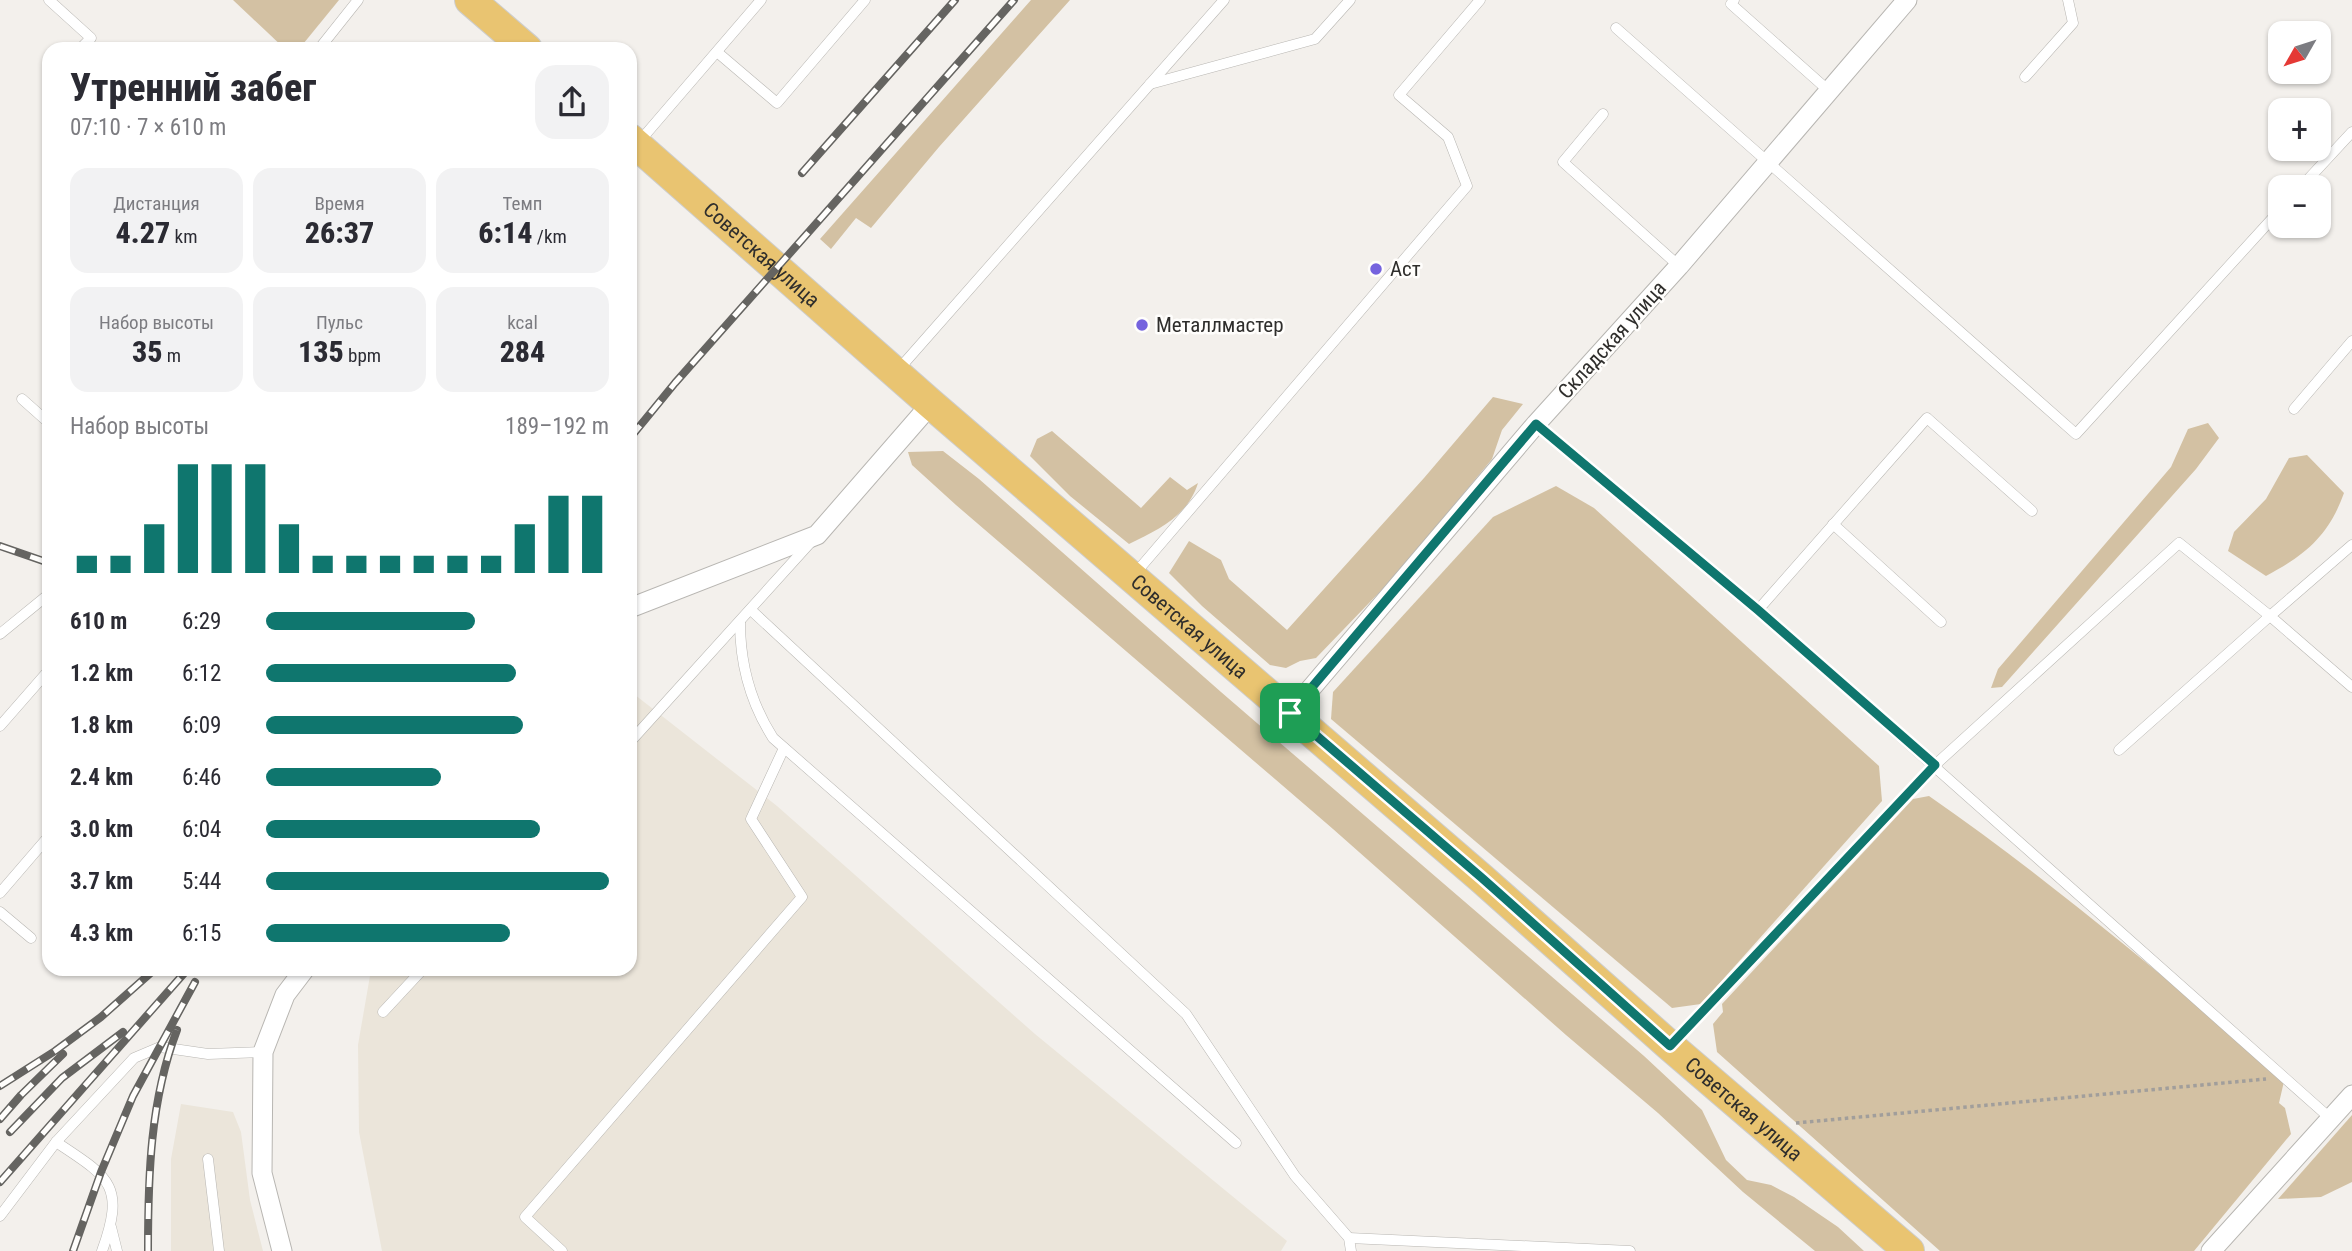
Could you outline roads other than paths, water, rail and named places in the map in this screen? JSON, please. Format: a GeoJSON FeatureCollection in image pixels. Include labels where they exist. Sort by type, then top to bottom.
{"type":"FeatureCollection","features":[{"type":"Feature","properties":{"kind":"main road"},"geometry":{"type":"LineString","coordinates":[[471,0],[519,42]]}},
{"type":"Feature","properties":{"kind":"main road","name":"Советская улица"},"geometry":{"type":"LineString","coordinates":[[637,145],[931,404],[1482,878],[1670,1046],[1909,1251]]}},
{"type":"Feature","properties":{"kind":"street","name":"Складская улица"},"geometry":{"type":"LineString","coordinates":[[1290,713],[1536,424],[1679,266],[1907,0]]}},
{"type":"Feature","properties":{"kind":"street"},"geometry":{"type":"LineString","coordinates":[[637,605],[817,535],[931,404]]}},
{"type":"Feature","properties":{"kind":"street"},"geometry":{"type":"LineString","coordinates":[[282,1251],[262,1173],[263,1052],[285,995],[299,976]]}},
{"type":"Feature","properties":{"kind":"street"},"geometry":{"type":"LineString","coordinates":[[2211,1251],[2352,1095]]}},
{"type":"Feature","properties":{"kind":"lane"},"geometry":{"type":"LineString","coordinates":[[50,0],[91,38],[87,42]]}},
{"type":"Feature","properties":{"kind":"lane"},"geometry":{"type":"LineString","coordinates":[[325,42],[358,0]]}},
{"type":"Feature","properties":{"kind":"lane"},"geometry":{"type":"LineString","coordinates":[[637,138],[761,0]]}},
{"type":"Feature","properties":{"kind":"lane"},"geometry":{"type":"LineString","coordinates":[[717,52],[777,103],[864,0]]}},
{"type":"Feature","properties":{"kind":"lane"},"geometry":{"type":"LineString","coordinates":[[896,372],[1224,0]]}},
{"type":"Feature","properties":{"kind":"lane"},"geometry":{"type":"LineString","coordinates":[[1150,84],[1315,39],[1350,0]]}},
{"type":"Feature","properties":{"kind":"lane"},"geometry":{"type":"LineString","coordinates":[[1132,576],[1467,186],[1448,137],[1399,95],[1480,0]]}},
{"type":"Feature","properties":{"kind":"lane"},"geometry":{"type":"LineString","coordinates":[[1734,0],[1731,4],[1829,91]]}},
{"type":"Feature","properties":{"kind":"lane"},"geometry":{"type":"LineString","coordinates":[[2025,77],[2073,23],[2068,0]]}},
{"type":"Feature","properties":{"kind":"lane"},"geometry":{"type":"LineString","coordinates":[[1616,28],[2076,433],[2268,223]]}},
{"type":"Feature","properties":{"kind":"lane"},"geometry":{"type":"LineString","coordinates":[[1603,114],[1563,162],[1679,266]]}},
{"type":"Feature","properties":{"kind":"lane"},"geometry":{"type":"LineString","coordinates":[[2312,175],[2352,132]]}},
{"type":"Feature","properties":{"kind":"lane"},"geometry":{"type":"LineString","coordinates":[[2294,409],[2352,341]]}},
{"type":"Feature","properties":{"kind":"lane"},"geometry":{"type":"LineString","coordinates":[[22,399],[42,417]]}},
{"type":"Feature","properties":{"kind":"lane"},"geometry":{"type":"LineString","coordinates":[[1758,610],[1927,418],[2032,511]]}},
{"type":"Feature","properties":{"kind":"lane"},"geometry":{"type":"LineString","coordinates":[[1536,424],[1758,610],[2331,1119]]}},
{"type":"Feature","properties":{"kind":"lane"},"geometry":{"type":"LineString","coordinates":[[1833,524],[1941,622]]}},
{"type":"Feature","properties":{"kind":"lane"},"geometry":{"type":"LineString","coordinates":[[637,734],[817,535]]}},
{"type":"Feature","properties":{"kind":"lane"},"geometry":{"type":"LineString","coordinates":[[1670,1046],[1935,765],[2179,543],[2270,616],[2352,687]]}},
{"type":"Feature","properties":{"kind":"lane"},"geometry":{"type":"LineString","coordinates":[[2119,750],[2352,545]]}},
{"type":"Feature","properties":{"kind":"lane"},"geometry":{"type":"LineString","coordinates":[[0,634],[42,600]]}},
{"type":"Feature","properties":{"kind":"lane"},"geometry":{"type":"LineString","coordinates":[[751,610],[1186,1014],[1295,1176],[1349,1238],[1351,1251]]}},
{"type":"Feature","properties":{"kind":"lane"},"geometry":{"type":"LineString","coordinates":[[740,622],[740,642],[746,678],[759,716],[773,738],[1236,1143]]}},
{"type":"Feature","properties":{"kind":"lane"},"geometry":{"type":"LineString","coordinates":[[0,726],[42,678]]}},
{"type":"Feature","properties":{"kind":"lane"},"geometry":{"type":"LineString","coordinates":[[562,1251],[524,1217],[802,897],[751,819],[785,748]]}},
{"type":"Feature","properties":{"kind":"lane"},"geometry":{"type":"LineString","coordinates":[[0,892],[42,844]]}},
{"type":"Feature","properties":{"kind":"lane"},"geometry":{"type":"LineString","coordinates":[[0,912],[30,938]]}},
{"type":"Feature","properties":{"kind":"lane"},"geometry":{"type":"LineString","coordinates":[[383,1012],[416,976]]}},
{"type":"Feature","properties":{"kind":"lane"},"geometry":{"type":"LineString","coordinates":[[0,1216],[56,1142],[134,1058],[160,1046],[208,1054],[263,1052]]}},
{"type":"Feature","properties":{"kind":"lane"},"geometry":{"type":"LineString","coordinates":[[56,1142],[100,1172],[114,1199],[111,1227],[102,1251]]}},
{"type":"Feature","properties":{"kind":"lane"},"geometry":{"type":"LineString","coordinates":[[208,1159],[219,1251]]}},
{"type":"Feature","properties":{"kind":"lane"},"geometry":{"type":"LineString","coordinates":[[111,1227],[117,1251]]}},
{"type":"Feature","properties":{"kind":"lane"},"geometry":{"type":"LineString","coordinates":[[1349,1238],[1630,1251]]}},
{"type":"Feature","properties":{"kind":"railway"},"geometry":{"type":"LineString","coordinates":[[802,173],[955,0]]}},
{"type":"Feature","properties":{"kind":"railway"},"geometry":{"type":"LineString","coordinates":[[637,429],[1014,0]]}},
{"type":"Feature","properties":{"kind":"railway"},"geometry":{"type":"LineString","coordinates":[[0,546],[42,561]]}},
{"type":"Feature","properties":{"kind":"railway"},"geometry":{"type":"LineString","coordinates":[[0,1086],[55,1051],[101,1017],[147,976]]}},
{"type":"Feature","properties":{"kind":"railway"},"geometry":{"type":"LineString","coordinates":[[0,1182],[182,976]]}},
{"type":"Feature","properties":{"kind":"railway"},"geometry":{"type":"LineString","coordinates":[[73,1251],[101,1172],[133,1096],[195,982]]}},
{"type":"Feature","properties":{"kind":"railway"},"geometry":{"type":"LineString","coordinates":[[148,1251],[152,1139],[161,1084],[177,1030]]}},
{"type":"Feature","properties":{"kind":"railway"},"geometry":{"type":"LineString","coordinates":[[10,1132],[62,1078],[123,1032]]}},
{"type":"Feature","properties":{"kind":"railway"},"geometry":{"type":"LineString","coordinates":[[0,1119],[63,1054]]}},
{"type":"Feature","properties":{"kind":"place","name":"Аст"},"geometry":{"type":"Point","coordinates":[1376,269]}},
{"type":"Feature","properties":{"kind":"place","name":"Металлмастер"},"geometry":{"type":"Point","coordinates":[1142,325]}}]}
